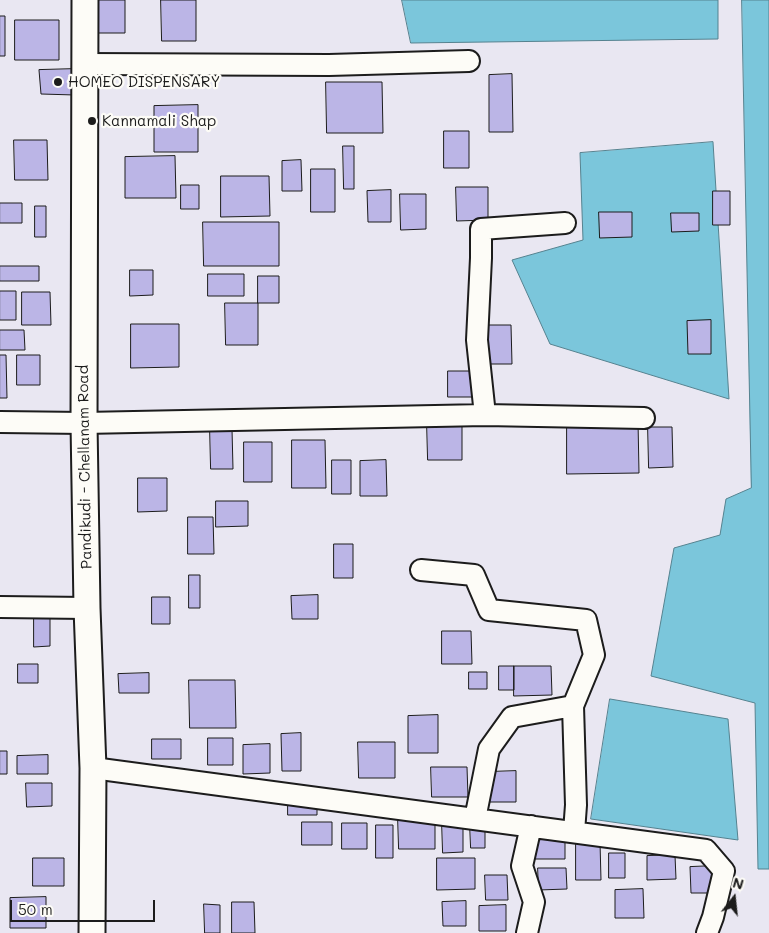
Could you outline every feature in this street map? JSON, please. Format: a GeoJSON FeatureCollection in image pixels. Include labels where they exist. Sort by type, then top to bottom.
{"type":"FeatureCollection","features":[{"type":"Feature","properties":{"kind":"main road","name":"Pandikudi - Chellanam Road"},"geometry":{"type":"LineString","coordinates":[[86,0],[84,422],[92,768],[92,933]]}},
{"type":"Feature","properties":{"kind":"street"},"geometry":{"type":"LineString","coordinates":[[85,64],[329,65],[469,61]]}},
{"type":"Feature","properties":{"kind":"street"},"geometry":{"type":"LineString","coordinates":[[485,414],[477,340],[481,229],[565,223]]}},
{"type":"Feature","properties":{"kind":"street"},"geometry":{"type":"LineString","coordinates":[[0,422],[485,414],[644,418]]}},
{"type":"Feature","properties":{"kind":"street"},"geometry":{"type":"LineString","coordinates":[[420,570],[474,574],[490,610],[586,620],[594,655],[573,706],[576,804],[574,832]]}},
{"type":"Feature","properties":{"kind":"street"},"geometry":{"type":"LineString","coordinates":[[0,607],[87,608]]}},
{"type":"Feature","properties":{"kind":"street"},"geometry":{"type":"LineString","coordinates":[[475,819],[489,749],[512,717],[573,706]]}},
{"type":"Feature","properties":{"kind":"street"},"geometry":{"type":"LineString","coordinates":[[92,768],[706,850],[724,871],[713,917],[707,933]]}},
{"type":"Feature","properties":{"kind":"street"},"geometry":{"type":"LineString","coordinates":[[527,933],[534,902],[522,866],[531,826]]}},
{"type":"Feature","properties":{"kind":"water"},"geometry":{"type":"Polygon","coordinates":[[[402,0],[718,0],[718,39],[411,43],[402,0]]]}},
{"type":"Feature","properties":{"kind":"water"},"geometry":{"type":"Polygon","coordinates":[[[742,0],[769,0],[769,869],[758,869],[755,703],[651,676],[674,548],[720,535],[726,499],[751,488],[742,0]]]}},
{"type":"Feature","properties":{"kind":"water"},"geometry":{"type":"Polygon","coordinates":[[[713,142],[729,399],[550,344],[512,260],[583,240],[580,153],[713,142]]]}},
{"type":"Feature","properties":{"kind":"water"},"geometry":{"type":"Polygon","coordinates":[[[610,699],[728,719],[738,840],[591,819],[610,699]]]}},
{"type":"Feature","properties":{"kind":"building"},"geometry":{"type":"Polygon","coordinates":[[[90,0],[125,0],[125,33],[90,33],[90,0]]]}},
{"type":"Feature","properties":{"kind":"building"},"geometry":{"type":"Polygon","coordinates":[[[161,0],[196,0],[196,41],[162,41],[161,0]]]}},
{"type":"Feature","properties":{"kind":"building"},"geometry":{"type":"Polygon","coordinates":[[[0,16],[5,16],[5,56],[0,56],[0,16]]]}},
{"type":"Feature","properties":{"kind":"building"},"geometry":{"type":"Polygon","coordinates":[[[15,20],[59,20],[59,60],[15,60],[15,20]]]}},
{"type":"Feature","properties":{"kind":"building","name":"HOMEO DISPENSARY"},"geometry":{"type":"Polygon","coordinates":[[[75,69],[75,95],[41,94],[39,70],[75,69]]]}},
{"type":"Feature","properties":{"kind":"building"},"geometry":{"type":"Polygon","coordinates":[[[512,74],[513,132],[489,132],[489,75],[512,74]]]}},
{"type":"Feature","properties":{"kind":"building"},"geometry":{"type":"Polygon","coordinates":[[[326,82],[382,82],[383,133],[327,133],[326,82]]]}},
{"type":"Feature","properties":{"kind":"building"},"geometry":{"type":"Polygon","coordinates":[[[198,105],[198,152],[154,152],[154,106],[198,105]]]}},
{"type":"Feature","properties":{"kind":"building"},"geometry":{"type":"Polygon","coordinates":[[[444,131],[469,131],[469,168],[444,168],[444,131]]]}},
{"type":"Feature","properties":{"kind":"building"},"geometry":{"type":"Polygon","coordinates":[[[14,140],[47,140],[48,180],[15,180],[14,140]]]}},
{"type":"Feature","properties":{"kind":"building"},"geometry":{"type":"Polygon","coordinates":[[[343,146],[354,146],[354,189],[344,189],[343,146]]]}},
{"type":"Feature","properties":{"kind":"building"},"geometry":{"type":"Polygon","coordinates":[[[175,156],[176,198],[125,198],[125,157],[175,156]]]}},
{"type":"Feature","properties":{"kind":"building"},"geometry":{"type":"Polygon","coordinates":[[[301,160],[302,191],[282,191],[282,161],[301,160]]]}},
{"type":"Feature","properties":{"kind":"building"},"geometry":{"type":"Polygon","coordinates":[[[311,169],[335,169],[335,212],[311,212],[311,169]]]}},
{"type":"Feature","properties":{"kind":"building"},"geometry":{"type":"Polygon","coordinates":[[[221,176],[269,176],[270,216],[221,217],[221,176]]]}},
{"type":"Feature","properties":{"kind":"building"},"geometry":{"type":"Polygon","coordinates":[[[181,185],[199,185],[199,209],[181,209],[181,185]]]}},
{"type":"Feature","properties":{"kind":"building"},"geometry":{"type":"Polygon","coordinates":[[[456,187],[488,187],[488,220],[457,221],[456,187]]]}},
{"type":"Feature","properties":{"kind":"building"},"geometry":{"type":"Polygon","coordinates":[[[391,190],[391,222],[368,222],[367,191],[391,190]]]}},
{"type":"Feature","properties":{"kind":"building"},"geometry":{"type":"Polygon","coordinates":[[[713,191],[730,191],[730,225],[713,225],[713,191]]]}},
{"type":"Feature","properties":{"kind":"building"},"geometry":{"type":"Polygon","coordinates":[[[400,194],[426,194],[426,229],[401,230],[400,194]]]}},
{"type":"Feature","properties":{"kind":"building"},"geometry":{"type":"Polygon","coordinates":[[[0,203],[22,203],[22,223],[0,223],[0,203]]]}},
{"type":"Feature","properties":{"kind":"building"},"geometry":{"type":"Polygon","coordinates":[[[35,206],[46,206],[46,237],[35,237],[35,206]]]}},
{"type":"Feature","properties":{"kind":"building"},"geometry":{"type":"Polygon","coordinates":[[[599,212],[632,212],[632,237],[600,238],[599,212]]]}},
{"type":"Feature","properties":{"kind":"building"},"geometry":{"type":"Polygon","coordinates":[[[671,213],[699,213],[699,231],[672,232],[671,213]]]}},
{"type":"Feature","properties":{"kind":"building"},"geometry":{"type":"Polygon","coordinates":[[[203,222],[279,222],[279,266],[204,266],[203,222]]]}},
{"type":"Feature","properties":{"kind":"building"},"geometry":{"type":"Polygon","coordinates":[[[0,266],[39,266],[39,281],[0,281],[0,266]]]}},
{"type":"Feature","properties":{"kind":"building"},"geometry":{"type":"Polygon","coordinates":[[[130,270],[153,270],[153,295],[130,296],[130,270]]]}},
{"type":"Feature","properties":{"kind":"building"},"geometry":{"type":"Polygon","coordinates":[[[208,274],[244,274],[244,296],[208,296],[208,274]]]}},
{"type":"Feature","properties":{"kind":"building"},"geometry":{"type":"Polygon","coordinates":[[[258,276],[279,276],[279,303],[258,303],[258,276]]]}},
{"type":"Feature","properties":{"kind":"building"},"geometry":{"type":"Polygon","coordinates":[[[0,291],[16,291],[16,320],[0,320],[0,291]]]}},
{"type":"Feature","properties":{"kind":"building"},"geometry":{"type":"Polygon","coordinates":[[[22,292],[50,292],[51,325],[22,325],[22,292]]]}},
{"type":"Feature","properties":{"kind":"building"},"geometry":{"type":"Polygon","coordinates":[[[225,303],[258,303],[258,345],[226,345],[225,303]]]}},
{"type":"Feature","properties":{"kind":"building"},"geometry":{"type":"Polygon","coordinates":[[[711,320],[711,354],[688,354],[687,321],[711,320]]]}},
{"type":"Feature","properties":{"kind":"building"},"geometry":{"type":"Polygon","coordinates":[[[131,324],[179,324],[179,367],[131,368],[131,324]]]}},
{"type":"Feature","properties":{"kind":"building"},"geometry":{"type":"Polygon","coordinates":[[[485,325],[511,325],[512,364],[486,364],[485,325]]]}},
{"type":"Feature","properties":{"kind":"building"},"geometry":{"type":"Polygon","coordinates":[[[0,330],[24,330],[25,350],[0,350],[0,330]]]}},
{"type":"Feature","properties":{"kind":"building"},"geometry":{"type":"Polygon","coordinates":[[[0,355],[6,355],[7,398],[0,398],[0,355]]]}},
{"type":"Feature","properties":{"kind":"building"},"geometry":{"type":"Polygon","coordinates":[[[17,355],[40,355],[40,385],[17,385],[17,355]]]}},
{"type":"Feature","properties":{"kind":"building"},"geometry":{"type":"Polygon","coordinates":[[[448,371],[477,371],[477,397],[448,397],[448,371]]]}},
{"type":"Feature","properties":{"kind":"building"},"geometry":{"type":"Polygon","coordinates":[[[567,421],[638,421],[639,473],[567,474],[567,421]]]}},
{"type":"Feature","properties":{"kind":"building"},"geometry":{"type":"Polygon","coordinates":[[[427,424],[462,424],[462,460],[428,460],[427,424]]]}},
{"type":"Feature","properties":{"kind":"building"},"geometry":{"type":"Polygon","coordinates":[[[648,427],[672,427],[673,467],[649,468],[648,427]]]}},
{"type":"Feature","properties":{"kind":"building"},"geometry":{"type":"Polygon","coordinates":[[[210,429],[232,429],[233,469],[211,469],[210,429]]]}},
{"type":"Feature","properties":{"kind":"building"},"geometry":{"type":"Polygon","coordinates":[[[292,440],[325,440],[326,488],[292,488],[292,440]]]}},
{"type":"Feature","properties":{"kind":"building"},"geometry":{"type":"Polygon","coordinates":[[[244,442],[272,442],[272,482],[244,482],[244,442]]]}},
{"type":"Feature","properties":{"kind":"building"},"geometry":{"type":"Polygon","coordinates":[[[332,460],[351,460],[351,494],[332,494],[332,460]]]}},
{"type":"Feature","properties":{"kind":"building"},"geometry":{"type":"Polygon","coordinates":[[[386,460],[387,496],[360,496],[360,461],[386,460]]]}},
{"type":"Feature","properties":{"kind":"building"},"geometry":{"type":"Polygon","coordinates":[[[138,478],[167,478],[167,511],[138,512],[138,478]]]}},
{"type":"Feature","properties":{"kind":"building"},"geometry":{"type":"Polygon","coordinates":[[[216,501],[248,501],[248,526],[216,527],[216,501]]]}},
{"type":"Feature","properties":{"kind":"building"},"geometry":{"type":"Polygon","coordinates":[[[188,517],[213,517],[214,554],[188,554],[188,517]]]}},
{"type":"Feature","properties":{"kind":"building"},"geometry":{"type":"Polygon","coordinates":[[[334,544],[353,544],[353,578],[334,578],[334,544]]]}},
{"type":"Feature","properties":{"kind":"building"},"geometry":{"type":"Polygon","coordinates":[[[189,575],[200,575],[200,608],[189,608],[189,575]]]}},
{"type":"Feature","properties":{"kind":"building"},"geometry":{"type":"Polygon","coordinates":[[[318,595],[318,619],[292,619],[291,596],[318,595]]]}},
{"type":"Feature","properties":{"kind":"building"},"geometry":{"type":"Polygon","coordinates":[[[152,597],[170,597],[170,624],[152,624],[152,597]]]}},
{"type":"Feature","properties":{"kind":"building"},"geometry":{"type":"Polygon","coordinates":[[[34,616],[50,616],[50,646],[34,647],[34,616]]]}},
{"type":"Feature","properties":{"kind":"building"},"geometry":{"type":"Polygon","coordinates":[[[442,631],[471,631],[472,664],[442,664],[442,631]]]}},
{"type":"Feature","properties":{"kind":"building"},"geometry":{"type":"Polygon","coordinates":[[[18,664],[38,664],[38,683],[18,683],[18,664]]]}},
{"type":"Feature","properties":{"kind":"building"},"geometry":{"type":"Polygon","coordinates":[[[499,666],[514,666],[514,690],[499,690],[499,666]]]}},
{"type":"Feature","properties":{"kind":"building"},"geometry":{"type":"Polygon","coordinates":[[[514,666],[551,666],[552,695],[514,696],[514,666]]]}},
{"type":"Feature","properties":{"kind":"building"},"geometry":{"type":"Polygon","coordinates":[[[469,672],[487,672],[487,689],[469,689],[469,672]]]}},
{"type":"Feature","properties":{"kind":"building"},"geometry":{"type":"Polygon","coordinates":[[[149,673],[149,693],[119,693],[118,674],[149,673]]]}},
{"type":"Feature","properties":{"kind":"building"},"geometry":{"type":"Polygon","coordinates":[[[189,680],[235,680],[236,728],[190,728],[189,680]]]}},
{"type":"Feature","properties":{"kind":"building"},"geometry":{"type":"Polygon","coordinates":[[[438,715],[438,753],[408,753],[408,716],[438,715]]]}},
{"type":"Feature","properties":{"kind":"building"},"geometry":{"type":"Polygon","coordinates":[[[301,733],[301,771],[282,771],[281,734],[301,733]]]}},
{"type":"Feature","properties":{"kind":"building"},"geometry":{"type":"Polygon","coordinates":[[[208,738],[233,738],[233,765],[208,765],[208,738]]]}},
{"type":"Feature","properties":{"kind":"building"},"geometry":{"type":"Polygon","coordinates":[[[152,739],[181,739],[181,759],[152,759],[152,739]]]}},
{"type":"Feature","properties":{"kind":"building"},"geometry":{"type":"Polygon","coordinates":[[[358,742],[395,742],[395,778],[359,778],[358,742]]]}},
{"type":"Feature","properties":{"kind":"building"},"geometry":{"type":"Polygon","coordinates":[[[270,744],[270,773],[243,774],[243,745],[270,744]]]}},
{"type":"Feature","properties":{"kind":"building"},"geometry":{"type":"Polygon","coordinates":[[[0,751],[7,751],[7,774],[0,774],[0,751]]]}},
{"type":"Feature","properties":{"kind":"building"},"geometry":{"type":"Polygon","coordinates":[[[48,755],[48,774],[17,774],[17,756],[48,755]]]}},
{"type":"Feature","properties":{"kind":"building"},"geometry":{"type":"Polygon","coordinates":[[[431,767],[467,767],[468,797],[432,797],[431,767]]]}},
{"type":"Feature","properties":{"kind":"building"},"geometry":{"type":"Polygon","coordinates":[[[516,771],[516,802],[488,802],[487,772],[516,771]]]}},
{"type":"Feature","properties":{"kind":"building"},"geometry":{"type":"Polygon","coordinates":[[[26,783],[52,783],[52,806],[27,807],[26,783]]]}},
{"type":"Feature","properties":{"kind":"building"},"geometry":{"type":"Polygon","coordinates":[[[288,798],[317,798],[317,815],[288,815],[288,798]]]}},
{"type":"Feature","properties":{"kind":"building"},"geometry":{"type":"Polygon","coordinates":[[[398,818],[435,818],[435,849],[399,849],[398,818]]]}},
{"type":"Feature","properties":{"kind":"building"},"geometry":{"type":"Polygon","coordinates":[[[302,822],[332,822],[332,845],[302,845],[302,822]]]}},
{"type":"Feature","properties":{"kind":"building"},"geometry":{"type":"Polygon","coordinates":[[[342,823],[367,823],[367,849],[342,849],[342,823]]]}},
{"type":"Feature","properties":{"kind":"building"},"geometry":{"type":"Polygon","coordinates":[[[442,823],[463,823],[463,852],[443,853],[442,823]]]}},
{"type":"Feature","properties":{"kind":"building"},"geometry":{"type":"Polygon","coordinates":[[[376,825],[393,825],[393,858],[376,858],[376,825]]]}},
{"type":"Feature","properties":{"kind":"building"},"geometry":{"type":"Polygon","coordinates":[[[470,825],[485,825],[485,848],[471,848],[470,825]]]}},
{"type":"Feature","properties":{"kind":"building"},"geometry":{"type":"Polygon","coordinates":[[[565,838],[565,859],[531,859],[531,839],[565,838]]]}},
{"type":"Feature","properties":{"kind":"building"},"geometry":{"type":"Polygon","coordinates":[[[576,842],[600,842],[601,880],[576,880],[576,842]]]}},
{"type":"Feature","properties":{"kind":"building"},"geometry":{"type":"Polygon","coordinates":[[[609,853],[625,853],[625,878],[609,878],[609,853]]]}},
{"type":"Feature","properties":{"kind":"building"},"geometry":{"type":"Polygon","coordinates":[[[675,855],[676,879],[647,880],[647,856],[675,855]]]}},
{"type":"Feature","properties":{"kind":"building"},"geometry":{"type":"Polygon","coordinates":[[[33,858],[64,858],[64,886],[33,886],[33,858]]]}},
{"type":"Feature","properties":{"kind":"building"},"geometry":{"type":"Polygon","coordinates":[[[437,858],[475,858],[475,889],[437,890],[437,858]]]}},
{"type":"Feature","properties":{"kind":"building"},"geometry":{"type":"Polygon","coordinates":[[[714,866],[715,893],[691,893],[690,867],[714,866]]]}},
{"type":"Feature","properties":{"kind":"building"},"geometry":{"type":"Polygon","coordinates":[[[538,868],[566,868],[567,889],[539,890],[538,868]]]}},
{"type":"Feature","properties":{"kind":"building"},"geometry":{"type":"Polygon","coordinates":[[[485,875],[507,875],[508,900],[486,900],[485,875]]]}},
{"type":"Feature","properties":{"kind":"building"},"geometry":{"type":"Polygon","coordinates":[[[643,889],[644,918],[615,918],[615,890],[643,889]]]}},
{"type":"Feature","properties":{"kind":"building"},"geometry":{"type":"Polygon","coordinates":[[[46,897],[46,928],[10,928],[10,898],[46,897]]]}},
{"type":"Feature","properties":{"kind":"building"},"geometry":{"type":"Polygon","coordinates":[[[466,901],[466,926],[443,926],[442,902],[466,901]]]}},
{"type":"Feature","properties":{"kind":"building"},"geometry":{"type":"Polygon","coordinates":[[[232,902],[254,902],[255,933],[232,933],[232,902]]]}},
{"type":"Feature","properties":{"kind":"building"},"geometry":{"type":"Polygon","coordinates":[[[204,904],[220,905],[220,933],[205,933],[204,904]]]}},
{"type":"Feature","properties":{"kind":"building"},"geometry":{"type":"Polygon","coordinates":[[[506,905],[506,931],[479,931],[479,906],[506,905]]]}},
{"type":"Feature","properties":{"kind":"place","name":"HOMEO DISPENSARY"},"geometry":{"type":"Point","coordinates":[58,82]}},
{"type":"Feature","properties":{"kind":"place","name":"Kannamali Shap"},"geometry":{"type":"Point","coordinates":[92,121]}}]}
